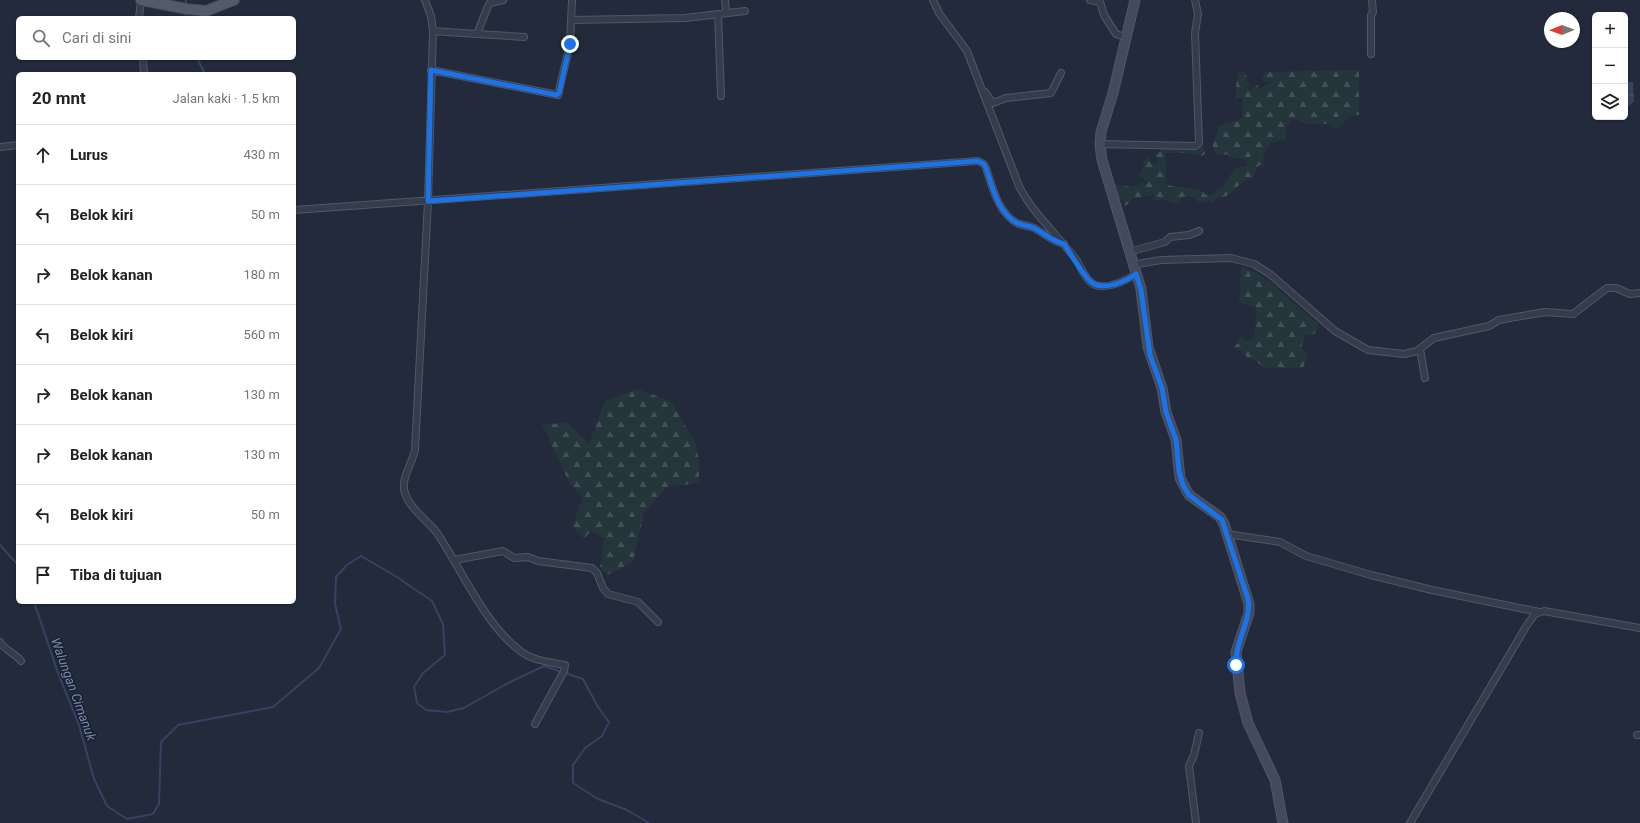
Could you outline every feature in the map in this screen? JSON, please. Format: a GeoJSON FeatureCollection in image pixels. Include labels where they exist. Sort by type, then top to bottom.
{"type":"FeatureCollection","features":[{"type":"Feature","properties":{"kind":"main road"},"geometry":{"type":"LineString","coordinates":[[141,0],[211,10],[234,0]]}},
{"type":"Feature","properties":{"kind":"street"},"geometry":{"type":"LineString","coordinates":[[140,16],[141,0]]}},
{"type":"Feature","properties":{"kind":"street"},"geometry":{"type":"LineString","coordinates":[[425,0],[431,16],[433,31],[428,201],[415,450],[409,470],[405,476],[404,486],[410,502],[436,531],[479,605],[519,651],[545,662],[565,665],[564,671],[535,724]]}},
{"type":"Feature","properties":{"kind":"street"},"geometry":{"type":"LineString","coordinates":[[477,34],[490,3],[503,0]]}},
{"type":"Feature","properties":{"kind":"street"},"geometry":{"type":"LineString","coordinates":[[431,70],[557,95],[559,93],[570,44],[572,0]]}},
{"type":"Feature","properties":{"kind":"street"},"geometry":{"type":"LineString","coordinates":[[725,0],[726,13]]}},
{"type":"Feature","properties":{"kind":"street"},"geometry":{"type":"LineString","coordinates":[[933,0],[939,13],[968,50],[981,88],[1024,196],[1064,244],[1091,282],[1095,285],[1119,283],[1136,274]]}},
{"type":"Feature","properties":{"kind":"street"},"geometry":{"type":"LineString","coordinates":[[1090,0],[1100,2],[1104,15],[1116,34],[1125,37]]}},
{"type":"Feature","properties":{"kind":"street"},"geometry":{"type":"LineString","coordinates":[[1134,0],[1100,144],[1103,166],[1132,265],[1141,290],[1150,355],[1162,388],[1166,412],[1176,440],[1179,471],[1183,485],[1189,495],[1220,517],[1227,534],[1249,604],[1249,613],[1236,652],[1240,693],[1248,723],[1275,780],[1283,823]]}},
{"type":"Feature","properties":{"kind":"street"},"geometry":{"type":"LineString","coordinates":[[1100,144],[1195,146],[1200,143],[1195,33],[1198,14],[1195,0]]}},
{"type":"Feature","properties":{"kind":"street"},"geometry":{"type":"LineString","coordinates":[[1371,54],[1372,0]]}},
{"type":"Feature","properties":{"kind":"street"},"geometry":{"type":"LineString","coordinates":[[571,20],[679,18],[746,11]]}},
{"type":"Feature","properties":{"kind":"street"},"geometry":{"type":"LineString","coordinates":[[718,14],[721,96]]}},
{"type":"Feature","properties":{"kind":"street"},"geometry":{"type":"LineString","coordinates":[[433,31],[524,36]]}},
{"type":"Feature","properties":{"kind":"street"},"geometry":{"type":"LineString","coordinates":[[143,60],[144,72]]}},
{"type":"Feature","properties":{"kind":"street"},"geometry":{"type":"LineString","coordinates":[[981,88],[993,103],[1006,98],[1051,93],[1061,73]]}},
{"type":"Feature","properties":{"kind":"street"},"geometry":{"type":"LineString","coordinates":[[0,147],[16,145]]}},
{"type":"Feature","properties":{"kind":"street"},"geometry":{"type":"LineString","coordinates":[[296,210],[978,161],[984,164],[998,201],[1009,217],[1020,225],[1034,228],[1055,242],[1064,244]]}},
{"type":"Feature","properties":{"kind":"street"},"geometry":{"type":"LineString","coordinates":[[1129,252],[1165,242],[1170,237],[1189,236],[1199,231]]}},
{"type":"Feature","properties":{"kind":"street"},"geometry":{"type":"LineString","coordinates":[[1132,265],[1161,260],[1231,258],[1254,264],[1267,272],[1332,329],[1363,348],[1372,351],[1404,354],[1414,353],[1434,338],[1489,326],[1499,320],[1545,312],[1573,314],[1606,288],[1616,288],[1630,294],[1640,293]]}},
{"type":"Feature","properties":{"kind":"street"},"geometry":{"type":"LineString","coordinates":[[1420,349],[1425,378]]}},
{"type":"Feature","properties":{"kind":"street"},"geometry":{"type":"LineString","coordinates":[[1227,534],[1280,542],[1306,556],[1371,575],[1432,590],[1539,612],[1640,628]]}},
{"type":"Feature","properties":{"kind":"street"},"geometry":{"type":"LineString","coordinates":[[454,560],[503,551],[514,558],[528,557],[538,561],[592,568],[597,573],[603,588],[608,594],[638,602],[658,622]]}},
{"type":"Feature","properties":{"kind":"street"},"geometry":{"type":"LineString","coordinates":[[1410,823],[1527,625],[1539,612]]}},
{"type":"Feature","properties":{"kind":"street"},"geometry":{"type":"LineString","coordinates":[[0,642],[2,646],[16,655],[21,661]]}},
{"type":"Feature","properties":{"kind":"street"},"geometry":{"type":"LineString","coordinates":[[1196,823],[1189,766],[1194,755],[1199,733]]}},
{"type":"Feature","properties":{"kind":"green space"},"geometry":{"type":"Polygon","coordinates":[[[1359,70],[1359,115],[1351,116],[1335,129],[1329,124],[1308,124],[1292,118],[1286,128],[1286,139],[1271,143],[1263,157],[1264,167],[1261,165],[1258,166],[1253,178],[1247,179],[1228,195],[1217,198],[1213,203],[1208,200],[1201,203],[1190,196],[1181,197],[1180,202],[1177,205],[1171,201],[1168,202],[1163,199],[1154,201],[1153,195],[1131,199],[1130,203],[1125,206],[1121,199],[1115,197],[1110,184],[1132,187],[1141,183],[1148,184],[1140,175],[1145,160],[1149,156],[1151,163],[1156,164],[1158,162],[1155,154],[1160,151],[1160,146],[1204,147],[1205,154],[1202,156],[1185,153],[1166,153],[1166,184],[1176,187],[1198,189],[1206,195],[1213,194],[1223,186],[1235,168],[1246,166],[1247,160],[1229,157],[1227,154],[1221,156],[1220,154],[1217,155],[1213,146],[1218,127],[1237,121],[1243,117],[1241,97],[1235,99],[1237,78],[1240,77],[1237,73],[1244,72],[1247,77],[1246,80],[1250,85],[1246,88],[1251,89],[1258,85],[1258,89],[1271,83],[1262,80],[1265,72],[1359,70]]]}},
{"type":"Feature","properties":{"kind":"green space"},"geometry":{"type":"Polygon","coordinates":[[[1243,267],[1255,272],[1274,285],[1318,324],[1317,332],[1314,334],[1305,335],[1301,348],[1308,355],[1303,368],[1264,368],[1255,360],[1248,358],[1240,350],[1233,348],[1238,343],[1239,335],[1247,341],[1252,340],[1255,336],[1256,307],[1239,303],[1241,268],[1243,267]]]}},
{"type":"Feature","properties":{"kind":"green space"},"geometry":{"type":"Polygon","coordinates":[[[637,389],[671,401],[696,444],[699,461],[699,483],[667,487],[644,513],[633,562],[607,575],[600,567],[604,538],[591,531],[584,539],[572,526],[583,498],[570,484],[542,424],[568,423],[589,444],[605,401],[637,389]]]}},
{"type":"Feature","properties":{"kind":"water"},"geometry":{"type":"Polygon","coordinates":[[[1628,82],[1633,82],[1634,101],[1628,107],[1628,82]]]}},
{"type":"Feature","properties":{"kind":"waterway"},"geometry":{"type":"LineString","coordinates":[[185,5],[186,0]]}},
{"type":"Feature","properties":{"kind":"waterway"},"geometry":{"type":"LineString","coordinates":[[185,11],[186,16]]}},
{"type":"Feature","properties":{"kind":"waterway"},"geometry":{"type":"LineString","coordinates":[[198,60],[204,72]]}},
{"type":"Feature","properties":{"kind":"waterway","name":"Walungan Cimanuk"},"geometry":{"type":"LineString","coordinates":[[0,545],[16,563]]}},
{"type":"Feature","properties":{"kind":"waterway","name":"Walungan Cimanuk"},"geometry":{"type":"LineString","coordinates":[[35,604],[58,673],[79,725],[94,779],[107,806],[127,819],[153,814],[159,804],[161,742],[178,725],[273,707],[319,668],[341,629],[335,604],[336,577],[347,565],[361,556],[397,577],[432,601],[443,624],[445,655],[423,673],[414,687],[417,703],[426,710],[447,712],[464,708],[508,683],[544,666],[583,679],[598,707],[609,722],[602,736],[585,748],[573,765],[573,783],[598,799],[627,810],[649,823]]}},
{"type":"Feature","properties":{"kind":"route"},"geometry":{"type":"LineString","coordinates":[[570,44],[559,93],[557,95],[449,72],[431,70],[428,201],[978,161],[984,164],[995,195],[1009,217],[1020,225],[1034,228],[1055,242],[1064,244],[1091,282],[1095,285],[1119,283],[1136,274],[1141,290],[1150,355],[1162,388],[1168,420],[1176,440],[1180,478],[1189,495],[1222,520],[1248,599],[1249,613],[1237,646],[1236,665]]}}]}
